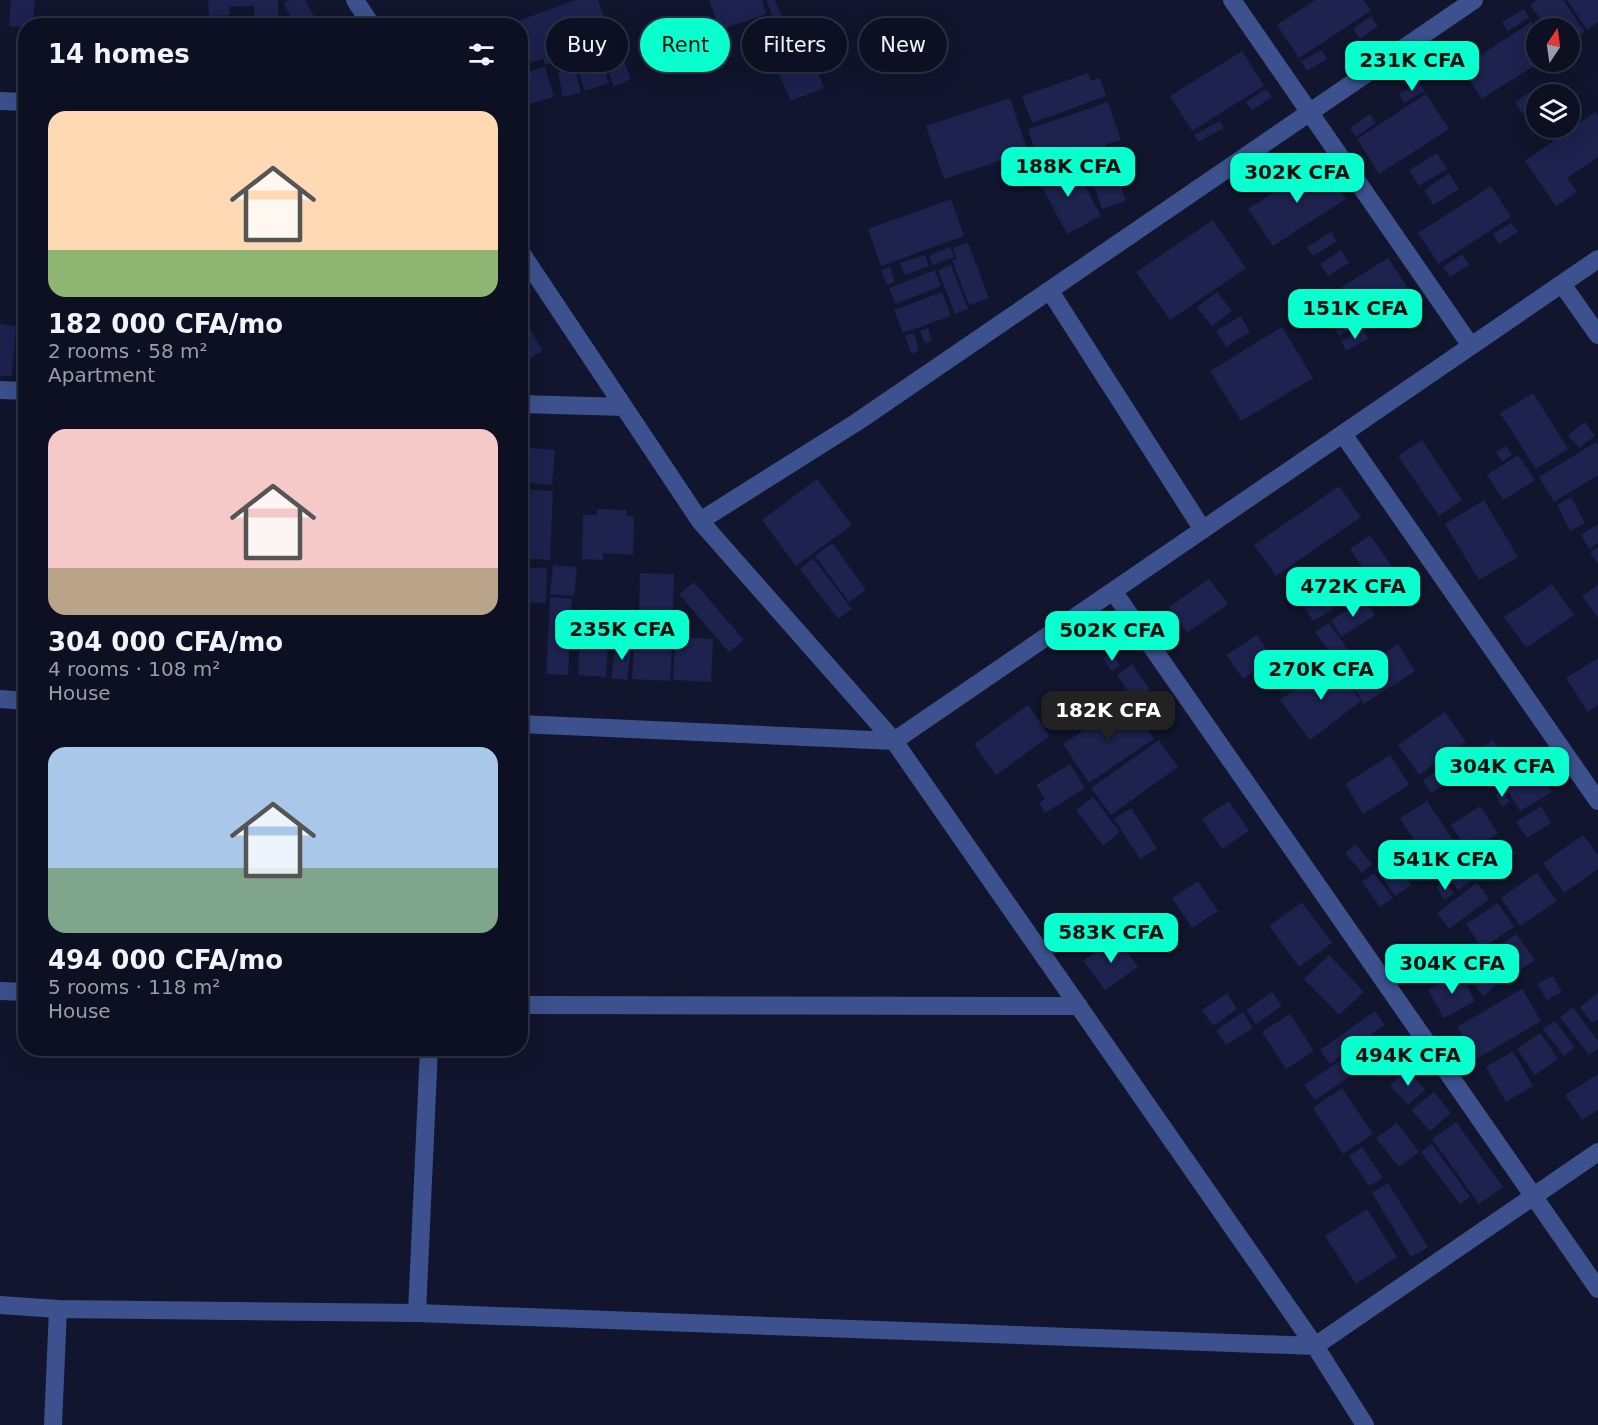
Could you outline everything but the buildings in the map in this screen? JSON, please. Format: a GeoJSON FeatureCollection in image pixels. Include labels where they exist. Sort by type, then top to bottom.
{"type":"FeatureCollection","features":[{"type":"Feature","properties":{"kind":"street"},"geometry":{"type":"LineString","coordinates":[[355,0],[367,18]]}},
{"type":"Feature","properties":{"kind":"street"},"geometry":{"type":"LineString","coordinates":[[1232,0],[1471,346]]}},
{"type":"Feature","properties":{"kind":"street"},"geometry":{"type":"LineString","coordinates":[[700,521],[858,422],[1474,0]]}},
{"type":"Feature","properties":{"kind":"street"},"geometry":{"type":"LineString","coordinates":[[0,101],[18,102]]}},
{"type":"Feature","properties":{"kind":"street"},"geometry":{"type":"LineString","coordinates":[[528,724],[894,741],[1598,259]]}},
{"type":"Feature","properties":{"kind":"street"},"geometry":{"type":"LineString","coordinates":[[528,263],[700,521],[894,741],[1314,1346],[1365,1425]]}},
{"type":"Feature","properties":{"kind":"street"},"geometry":{"type":"LineString","coordinates":[[1562,284],[1598,335]]}},
{"type":"Feature","properties":{"kind":"street"},"geometry":{"type":"LineString","coordinates":[[1050,291],[1203,530]]}},
{"type":"Feature","properties":{"kind":"street"},"geometry":{"type":"LineString","coordinates":[[0,390],[18,391]]}},
{"type":"Feature","properties":{"kind":"street"},"geometry":{"type":"LineString","coordinates":[[528,404],[624,407]]}},
{"type":"Feature","properties":{"kind":"street"},"geometry":{"type":"LineString","coordinates":[[1343,434],[1598,801]]}},
{"type":"Feature","properties":{"kind":"street"},"geometry":{"type":"LineString","coordinates":[[1113,591],[1598,1290]]}},
{"type":"Feature","properties":{"kind":"street"},"geometry":{"type":"LineString","coordinates":[[0,699],[18,700]]}},
{"type":"Feature","properties":{"kind":"street"},"geometry":{"type":"LineString","coordinates":[[0,991],[18,992]]}},
{"type":"Feature","properties":{"kind":"street"},"geometry":{"type":"LineString","coordinates":[[528,1005],[1078,1006]]}},
{"type":"Feature","properties":{"kind":"street"},"geometry":{"type":"LineString","coordinates":[[417,1313],[429,1056]]}},
{"type":"Feature","properties":{"kind":"street"},"geometry":{"type":"LineString","coordinates":[[0,1305],[58,1309],[417,1313],[1314,1346],[1598,1152]]}},
{"type":"Feature","properties":{"kind":"street"},"geometry":{"type":"LineString","coordinates":[[53,1425],[58,1309]]}}]}
